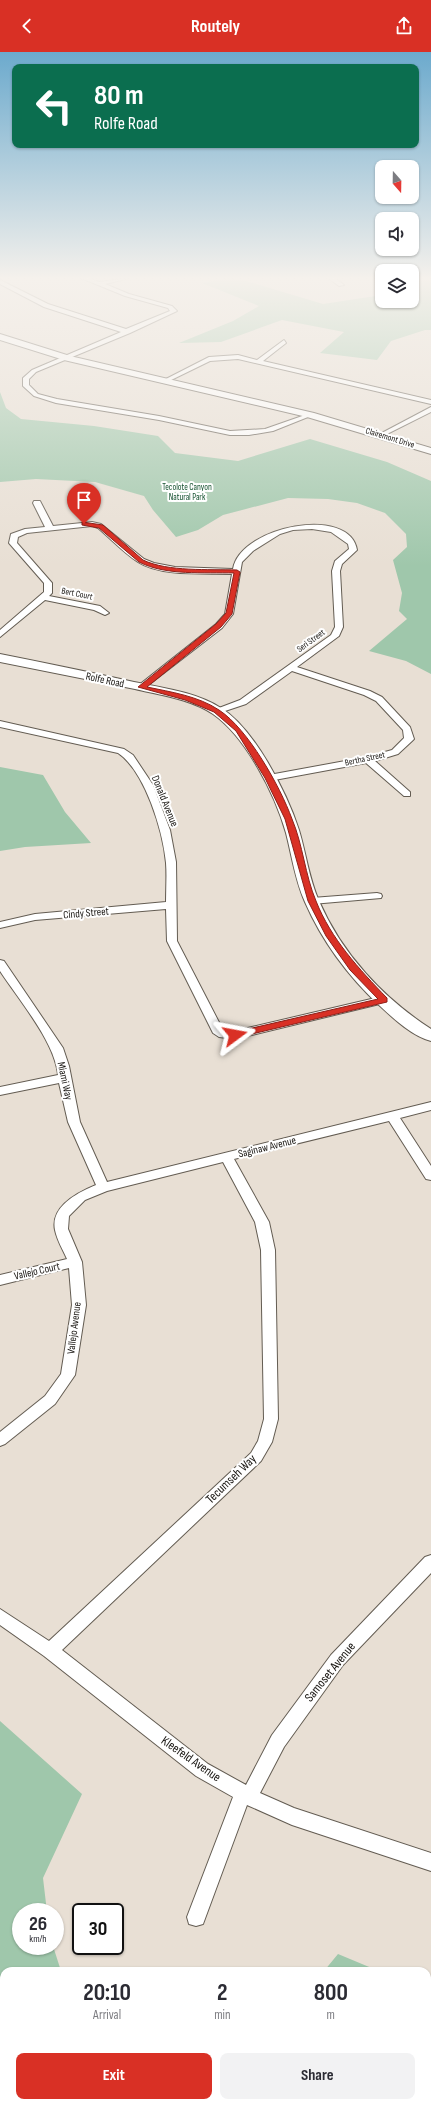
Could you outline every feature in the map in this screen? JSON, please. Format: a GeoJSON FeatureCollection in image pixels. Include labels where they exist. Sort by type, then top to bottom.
{"type":"FeatureCollection","features":[{"type":"Feature","properties":{"kind":"main road","name":"Clairemont Drive"},"geometry":{"type":"LineString","coordinates":[[135,374],[310,415],[431,450]]}},
{"type":"Feature","properties":{"kind":"street"},"geometry":{"type":"LineString","coordinates":[[31,374],[26,378],[26,386],[36,395],[56,401],[175,422],[214,431],[248,433],[264,431],[288,425],[310,415]]}},
{"type":"Feature","properties":{"kind":"street"},"geometry":{"type":"LineString","coordinates":[[165,381],[179,374]]}},
{"type":"Feature","properties":{"kind":"street"},"geometry":{"type":"LineString","coordinates":[[313,374],[431,402]]}},
{"type":"Feature","properties":{"kind":"street"},"geometry":{"type":"LineString","coordinates":[[381,435],[431,410]]}},
{"type":"Feature","properties":{"kind":"street"},"geometry":{"type":"LineString","coordinates":[[37,503],[50,528]]}},
{"type":"Feature","properties":{"kind":"street"},"geometry":{"type":"LineString","coordinates":[[0,634],[48,593],[48,583],[13,542],[14,536],[25,531],[84,524],[101,526],[141,561],[153,566],[164,568],[237,572],[229,614],[219,626],[142,687]]}},
{"type":"Feature","properties":{"kind":"street","name":"Seri Street"},"geometry":{"type":"LineString","coordinates":[[216,711],[243,702],[335,636],[339,627],[336,571],[338,563],[353,550],[352,543],[341,534],[312,527],[293,528],[277,532],[250,549],[238,561],[237,572]]}},
{"type":"Feature","properties":{"kind":"street","name":"Bert Court"},"geometry":{"type":"LineString","coordinates":[[43,597],[97,608],[105,613]]}},
{"type":"Feature","properties":{"kind":"street","name":"Rolfe Road"},"geometry":{"type":"LineString","coordinates":[[0,658],[142,687],[187,698],[216,711],[239,730],[269,778],[289,819],[312,901],[330,936],[353,969],[384,1000],[431,1036]]}},
{"type":"Feature","properties":{"kind":"street","name":"Bertha Street"},"geometry":{"type":"LineString","coordinates":[[269,778],[368,760],[395,752],[408,739],[407,729],[379,699],[367,693],[291,668]]}},
{"type":"Feature","properties":{"kind":"street","name":"Donald Avenue"},"geometry":{"type":"LineString","coordinates":[[0,724],[121,751],[130,757],[148,785],[165,830],[171,862],[172,941],[219,1033],[235,1035],[384,1000]]}},
{"type":"Feature","properties":{"kind":"street"},"geometry":{"type":"LineString","coordinates":[[368,760],[407,794]]}},
{"type":"Feature","properties":{"kind":"street"},"geometry":{"type":"LineString","coordinates":[[312,901],[377,896]]}},
{"type":"Feature","properties":{"kind":"street","name":"Cindy Street"},"geometry":{"type":"LineString","coordinates":[[0,925],[35,917],[172,905]]}},
{"type":"Feature","properties":{"kind":"street","name":"Miami Way"},"geometry":{"type":"LineString","coordinates":[[0,963],[57,1048],[63,1066],[64,1078],[74,1122],[103,1187]]}},
{"type":"Feature","properties":{"kind":"street"},"geometry":{"type":"LineString","coordinates":[[0,1091],[64,1078]]}},
{"type":"Feature","properties":{"kind":"street","name":"Saginaw Avenue"},"geometry":{"type":"LineString","coordinates":[[103,1187],[431,1106]]}},
{"type":"Feature","properties":{"kind":"street"},"geometry":{"type":"LineString","coordinates":[[392,1116],[431,1176]]}},
{"type":"Feature","properties":{"kind":"street","name":"Tecumseh Way"},"geometry":{"type":"LineString","coordinates":[[50,1651],[256,1457],[265,1442],[271,1419],[268,1250],[262,1222],[227,1157]]}},
{"type":"Feature","properties":{"kind":"street","name":"Vallejo Avenue"},"geometry":{"type":"LineString","coordinates":[[0,1440],[50,1400],[68,1375],[79,1305],[75,1262],[61,1229],[64,1214],[80,1197],[103,1187]]}},
{"type":"Feature","properties":{"kind":"street","name":"Vallejo Court"},"geometry":{"type":"LineString","coordinates":[[0,1280],[75,1262]]}},
{"type":"Feature","properties":{"kind":"street","name":"Samoset Avenue"},"geometry":{"type":"LineString","coordinates":[[196,1916],[246,1795],[278,1741],[337,1660],[431,1562]]}},
{"type":"Feature","properties":{"kind":"street","name":"Kleefeld Avenue"},"geometry":{"type":"LineString","coordinates":[[0,1616],[50,1651],[202,1770],[246,1795],[292,1816],[431,1862]]}},
{"type":"Feature","properties":{"kind":"green space","name":"Tecolote Canyon Natural Park"},"geometry":{"type":"Polygon","coordinates":[[[0,392],[6,408],[21,419],[94,426],[158,436],[175,453],[238,461],[310,439],[387,462],[431,481],[431,674],[406,661],[369,651],[407,619],[399,611],[402,593],[393,560],[407,547],[406,534],[385,513],[357,503],[328,499],[288,498],[223,515],[198,530],[176,537],[153,510],[144,496],[95,482],[36,479],[0,482],[0,392]]]}},
{"type":"Feature","properties":{"kind":"green space"},"geometry":{"type":"Polygon","coordinates":[[[0,767],[43,775],[65,812],[91,843],[25,847],[0,851],[0,767]]]}},
{"type":"Feature","properties":{"kind":"green space"},"geometry":{"type":"Polygon","coordinates":[[[0,1721],[82,1794],[43,1878],[46,1903],[12,1903],[12,1955],[56,1955],[60,1967],[0,1967],[0,1721]]]}},
{"type":"Feature","properties":{"kind":"green space"},"geometry":{"type":"Polygon","coordinates":[[[338,1954],[369,1967],[327,1967],[338,1954]]]}},
{"type":"Feature","properties":{"kind":"route"},"geometry":{"type":"LineString","coordinates":[[84,524],[101,526],[141,561],[148,564],[164,568],[237,572],[229,614],[219,626],[142,687],[187,698],[216,711],[239,730],[269,778],[289,819],[312,901],[330,936],[353,969],[384,1000],[235,1035]]}}]}
